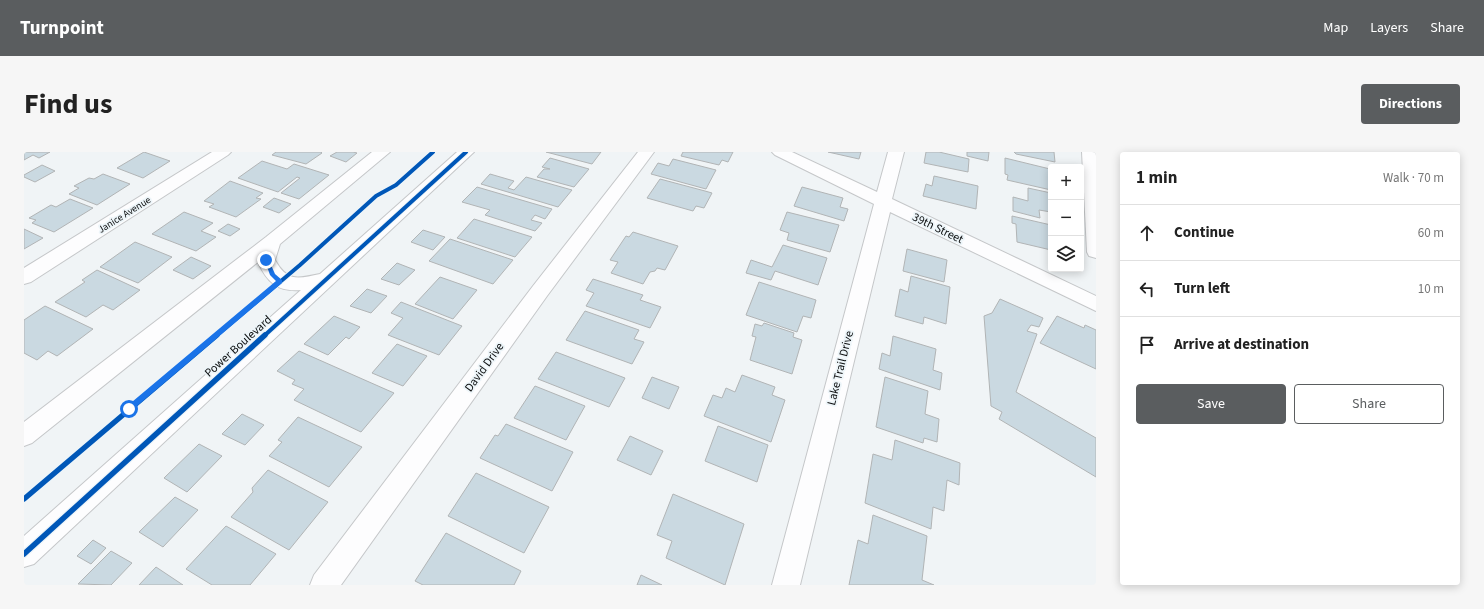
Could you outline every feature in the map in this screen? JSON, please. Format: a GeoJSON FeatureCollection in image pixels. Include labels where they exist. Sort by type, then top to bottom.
{"type":"FeatureCollection","features":[{"type":"Feature","properties":{"kind":"street","name":"Janice Avenue"},"geometry":{"type":"LineString","coordinates":[[24,277],[223,152]]}},
{"type":"Feature","properties":{"kind":"street"},"geometry":{"type":"LineString","coordinates":[[24,436],[272,242],[382,152]]}},
{"type":"Feature","properties":{"kind":"street","name":"Power Boulevard"},"geometry":{"type":"LineString","coordinates":[[24,554],[466,152]]}},
{"type":"Feature","properties":{"kind":"street","name":"David Drive"},"geometry":{"type":"LineString","coordinates":[[324,585],[540,291],[646,152]]}},
{"type":"Feature","properties":{"kind":"street","name":"39th Street"},"geometry":{"type":"LineString","coordinates":[[780,152],[1096,304]]}},
{"type":"Feature","properties":{"kind":"street","name":"Lake Trail Drive"},"geometry":{"type":"LineString","coordinates":[[786,585],[896,152]]}},
{"type":"Feature","properties":{"kind":"street"},"geometry":{"type":"LineString","coordinates":[[1090,152],[1096,252]]}},
{"type":"Feature","properties":{"kind":"street"},"geometry":{"type":"LineString","coordinates":[[272,242],[266,260],[273,275],[280,281],[291,284],[328,278]]}},
{"type":"Feature","properties":{"kind":"building"},"geometry":{"type":"Polygon","coordinates":[[[24,152],[50,152],[39,158],[33,155],[24,160],[24,152]]]}},
{"type":"Feature","properties":{"kind":"building"},"geometry":{"type":"Polygon","coordinates":[[[144,152],[170,161],[143,178],[117,168],[144,152]]]}},
{"type":"Feature","properties":{"kind":"building"},"geometry":{"type":"Polygon","coordinates":[[[276,152],[322,153],[306,164],[272,155],[276,152]]]}},
{"type":"Feature","properties":{"kind":"building"},"geometry":{"type":"Polygon","coordinates":[[[337,152],[357,153],[346,162],[330,156],[337,152]]]}},
{"type":"Feature","properties":{"kind":"building"},"geometry":{"type":"Polygon","coordinates":[[[546,152],[601,152],[592,164],[546,152]]]}},
{"type":"Feature","properties":{"kind":"building"},"geometry":{"type":"Polygon","coordinates":[[[683,152],[733,152],[728,162],[722,160],[719,165],[681,156],[683,152]]]}},
{"type":"Feature","properties":{"kind":"building"},"geometry":{"type":"Polygon","coordinates":[[[828,152],[861,152],[859,159],[828,152]]]}},
{"type":"Feature","properties":{"kind":"building"},"geometry":{"type":"Polygon","coordinates":[[[926,152],[939,152],[969,159],[968,172],[924,163],[926,152]]]}},
{"type":"Feature","properties":{"kind":"building"},"geometry":{"type":"Polygon","coordinates":[[[967,152],[989,152],[988,161],[967,156],[967,152]]]}},
{"type":"Feature","properties":{"kind":"building"},"geometry":{"type":"Polygon","coordinates":[[[1014,152],[1054,152],[1055,162],[1016,154],[1014,152]]]}},
{"type":"Feature","properties":{"kind":"building"},"geometry":{"type":"Polygon","coordinates":[[[550,158],[589,169],[574,187],[537,177],[544,169],[550,169],[542,167],[550,158]]]}},
{"type":"Feature","properties":{"kind":"building"},"geometry":{"type":"Polygon","coordinates":[[[1005,158],[1048,169],[1048,189],[1007,180],[1008,175],[1005,174],[1005,158]]]}},
{"type":"Feature","properties":{"kind":"building"},"geometry":{"type":"Polygon","coordinates":[[[673,159],[716,170],[706,189],[651,174],[658,163],[669,166],[673,159]]]}},
{"type":"Feature","properties":{"kind":"building"},"geometry":{"type":"Polygon","coordinates":[[[262,161],[287,169],[294,164],[329,175],[299,199],[281,193],[300,178],[297,177],[278,192],[238,178],[262,161]]]}},
{"type":"Feature","properties":{"kind":"building"},"geometry":{"type":"Polygon","coordinates":[[[42,165],[55,171],[35,182],[24,177],[24,175],[42,165]]]}},
{"type":"Feature","properties":{"kind":"building"},"geometry":{"type":"Polygon","coordinates":[[[103,174],[130,184],[97,205],[69,194],[79,188],[74,186],[89,178],[94,179],[103,174]]]}},
{"type":"Feature","properties":{"kind":"building"},"geometry":{"type":"Polygon","coordinates":[[[490,174],[514,181],[508,188],[514,190],[526,177],[572,190],[558,207],[481,184],[490,174]]]}},
{"type":"Feature","properties":{"kind":"building"},"geometry":{"type":"Polygon","coordinates":[[[934,176],[978,186],[976,209],[923,196],[926,184],[932,186],[934,176]]]}},
{"type":"Feature","properties":{"kind":"building"},"geometry":{"type":"Polygon","coordinates":[[[660,179],[712,193],[704,208],[696,206],[693,211],[647,198],[660,179]]]}},
{"type":"Feature","properties":{"kind":"building"},"geometry":{"type":"Polygon","coordinates":[[[230,181],[263,193],[256,198],[261,199],[236,217],[209,207],[214,204],[204,201],[230,181]]]}},
{"type":"Feature","properties":{"kind":"building"},"geometry":{"type":"Polygon","coordinates":[[[477,187],[552,209],[545,219],[535,215],[531,220],[542,223],[535,231],[485,215],[490,210],[462,202],[477,187]]]}},
{"type":"Feature","properties":{"kind":"building"},"geometry":{"type":"Polygon","coordinates":[[[802,187],[843,198],[840,207],[848,209],[844,221],[794,206],[802,187]]]}},
{"type":"Feature","properties":{"kind":"building"},"geometry":{"type":"Polygon","coordinates":[[[1028,188],[1048,192],[1048,212],[1039,210],[1040,218],[1013,211],[1013,197],[1028,201],[1028,188]]]}},
{"type":"Feature","properties":{"kind":"building"},"geometry":{"type":"Polygon","coordinates":[[[274,198],[291,204],[279,213],[263,207],[274,198]]]}},
{"type":"Feature","properties":{"kind":"building"},"geometry":{"type":"Polygon","coordinates":[[[70,199],[93,208],[54,232],[32,223],[36,220],[29,218],[51,205],[56,207],[70,199]]]}},
{"type":"Feature","properties":{"kind":"building"},"geometry":{"type":"Polygon","coordinates":[[[184,212],[213,223],[201,231],[216,237],[196,251],[152,234],[184,212]]]}},
{"type":"Feature","properties":{"kind":"building"},"geometry":{"type":"Polygon","coordinates":[[[787,212],[839,225],[830,252],[787,240],[789,233],[780,230],[787,212]]]}},
{"type":"Feature","properties":{"kind":"building"},"geometry":{"type":"Polygon","coordinates":[[[1012,216],[1048,224],[1048,249],[1017,242],[1016,224],[1012,223],[1012,216]]]}},
{"type":"Feature","properties":{"kind":"building"},"geometry":{"type":"Polygon","coordinates":[[[474,219],[532,237],[515,257],[457,238],[474,219]]]}},
{"type":"Feature","properties":{"kind":"building"},"geometry":{"type":"Polygon","coordinates":[[[228,224],[240,229],[230,236],[218,231],[228,224]]]}},
{"type":"Feature","properties":{"kind":"building"},"geometry":{"type":"Polygon","coordinates":[[[24,229],[43,238],[24,249],[24,229]]]}},
{"type":"Feature","properties":{"kind":"building"},"geometry":{"type":"Polygon","coordinates":[[[423,230],[445,237],[433,250],[411,242],[423,230]]]}},
{"type":"Feature","properties":{"kind":"building"},"geometry":{"type":"Polygon","coordinates":[[[633,232],[678,246],[665,270],[657,268],[655,271],[650,272],[643,284],[611,273],[618,262],[610,260],[626,236],[629,237],[633,232]]]}},
{"type":"Feature","properties":{"kind":"building"},"geometry":{"type":"Polygon","coordinates":[[[450,239],[513,260],[493,284],[429,261],[450,239]]]}},
{"type":"Feature","properties":{"kind":"building"},"geometry":{"type":"Polygon","coordinates":[[[135,242],[172,257],[138,283],[100,267],[135,242]]]}},
{"type":"Feature","properties":{"kind":"building"},"geometry":{"type":"Polygon","coordinates":[[[783,245],[827,258],[818,285],[775,271],[771,280],[746,273],[751,260],[772,267],[783,245]]]}},
{"type":"Feature","properties":{"kind":"building"},"geometry":{"type":"Polygon","coordinates":[[[907,249],[947,260],[944,282],[903,271],[907,249]]]}},
{"type":"Feature","properties":{"kind":"building"},"geometry":{"type":"Polygon","coordinates":[[[191,257],[211,266],[193,279],[173,270],[191,257]]]}},
{"type":"Feature","properties":{"kind":"building"},"geometry":{"type":"Polygon","coordinates":[[[397,263],[415,270],[399,285],[381,279],[397,263]]]}},
{"type":"Feature","properties":{"kind":"building"},"geometry":{"type":"Polygon","coordinates":[[[97,270],[140,290],[113,310],[103,305],[86,317],[55,302],[85,282],[82,280],[97,270]]]}},
{"type":"Feature","properties":{"kind":"building"},"geometry":{"type":"Polygon","coordinates":[[[911,276],[950,287],[946,324],[924,317],[923,324],[895,316],[900,289],[908,292],[911,276]]]}},
{"type":"Feature","properties":{"kind":"building"},"geometry":{"type":"Polygon","coordinates":[[[440,277],[477,290],[453,319],[415,304],[440,277]]]}},
{"type":"Feature","properties":{"kind":"building"},"geometry":{"type":"Polygon","coordinates":[[[593,279],[643,295],[640,300],[661,307],[650,328],[586,306],[594,293],[586,290],[593,279]]]}},
{"type":"Feature","properties":{"kind":"building"},"geometry":{"type":"Polygon","coordinates":[[[759,282],[816,300],[811,318],[803,316],[797,332],[746,315],[759,282]]]}},
{"type":"Feature","properties":{"kind":"building"},"geometry":{"type":"Polygon","coordinates":[[[367,289],[387,296],[371,313],[350,306],[367,289]]]}},
{"type":"Feature","properties":{"kind":"building"},"geometry":{"type":"Polygon","coordinates":[[[1000,299],[1043,318],[1039,327],[1031,325],[1027,331],[1037,334],[1016,392],[1096,438],[1096,477],[999,419],[1002,412],[991,406],[984,316],[992,313],[1000,299]]]}},
{"type":"Feature","properties":{"kind":"building"},"geometry":{"type":"Polygon","coordinates":[[[401,302],[462,326],[439,355],[388,335],[403,318],[391,313],[401,302]]]}},
{"type":"Feature","properties":{"kind":"building"},"geometry":{"type":"Polygon","coordinates":[[[45,306],[93,329],[57,356],[48,351],[37,360],[24,353],[24,320],[45,306]]]}},
{"type":"Feature","properties":{"kind":"building"},"geometry":{"type":"Polygon","coordinates":[[[585,311],[639,330],[634,339],[644,342],[632,364],[566,340],[585,311]]]}},
{"type":"Feature","properties":{"kind":"building"},"geometry":{"type":"Polygon","coordinates":[[[334,316],[360,327],[349,339],[346,337],[328,355],[304,344],[334,316]]]}},
{"type":"Feature","properties":{"kind":"building"},"geometry":{"type":"Polygon","coordinates":[[[1057,316],[1084,328],[1085,325],[1096,330],[1096,369],[1040,343],[1057,316]]]}},
{"type":"Feature","properties":{"kind":"building"},"geometry":{"type":"Polygon","coordinates":[[[764,323],[794,333],[793,337],[802,340],[792,374],[750,360],[756,337],[752,336],[755,324],[762,326],[764,323]]]}},
{"type":"Feature","properties":{"kind":"building"},"geometry":{"type":"Polygon","coordinates":[[[893,336],[936,349],[933,370],[942,373],[940,390],[879,369],[882,353],[890,356],[893,336]]]}},
{"type":"Feature","properties":{"kind":"building"},"geometry":{"type":"Polygon","coordinates":[[[397,344],[427,356],[403,386],[372,373],[397,344]]]}},
{"type":"Feature","properties":{"kind":"building"},"geometry":{"type":"Polygon","coordinates":[[[299,351],[394,393],[361,432],[294,400],[304,389],[292,384],[295,380],[277,371],[299,351]]]}},
{"type":"Feature","properties":{"kind":"building"},"geometry":{"type":"Polygon","coordinates":[[[556,352],[625,378],[609,407],[538,379],[556,352]]]}},
{"type":"Feature","properties":{"kind":"building"},"geometry":{"type":"Polygon","coordinates":[[[742,375],[775,387],[772,395],[785,400],[771,442],[704,416],[713,395],[722,398],[726,388],[735,392],[742,375]]]}},
{"type":"Feature","properties":{"kind":"building"},"geometry":{"type":"Polygon","coordinates":[[[652,377],[679,387],[669,409],[642,398],[652,377]]]}},
{"type":"Feature","properties":{"kind":"building"},"geometry":{"type":"Polygon","coordinates":[[[885,377],[928,391],[925,414],[939,419],[937,442],[924,438],[923,443],[876,427],[885,377]]]}},
{"type":"Feature","properties":{"kind":"building"},"geometry":{"type":"Polygon","coordinates":[[[535,386],[585,406],[566,440],[514,418],[535,386]]]}},
{"type":"Feature","properties":{"kind":"building"},"geometry":{"type":"Polygon","coordinates":[[[242,414],[264,425],[245,445],[222,434],[242,414]]]}},
{"type":"Feature","properties":{"kind":"building"},"geometry":{"type":"Polygon","coordinates":[[[298,417],[362,447],[329,487],[269,456],[282,442],[278,440],[298,417]]]}},
{"type":"Feature","properties":{"kind":"building"},"geometry":{"type":"Polygon","coordinates":[[[506,424],[573,452],[552,491],[480,458],[495,435],[498,436],[506,424]]]}},
{"type":"Feature","properties":{"kind":"building"},"geometry":{"type":"Polygon","coordinates":[[[718,426],[768,445],[757,482],[705,461],[718,426]]]}},
{"type":"Feature","properties":{"kind":"building"},"geometry":{"type":"Polygon","coordinates":[[[630,436],[663,451],[651,475],[617,460],[630,436]]]}},
{"type":"Feature","properties":{"kind":"building"},"geometry":{"type":"Polygon","coordinates":[[[895,440],[960,463],[959,485],[947,480],[944,511],[933,507],[931,529],[865,503],[873,454],[892,460],[895,440]]]}},
{"type":"Feature","properties":{"kind":"building"},"geometry":{"type":"Polygon","coordinates":[[[199,444],[222,456],[187,492],[164,478],[199,444]]]}},
{"type":"Feature","properties":{"kind":"building"},"geometry":{"type":"Polygon","coordinates":[[[268,470],[328,502],[289,550],[231,517],[253,492],[252,488],[268,470]]]}},
{"type":"Feature","properties":{"kind":"building"},"geometry":{"type":"Polygon","coordinates":[[[476,473],[549,507],[524,553],[448,516],[476,473]]]}},
{"type":"Feature","properties":{"kind":"building"},"geometry":{"type":"Polygon","coordinates":[[[673,494],[744,524],[725,585],[666,558],[672,541],[657,535],[673,494]]]}},
{"type":"Feature","properties":{"kind":"building"},"geometry":{"type":"Polygon","coordinates":[[[175,497],[198,510],[163,547],[139,532],[175,497]]]}},
{"type":"Feature","properties":{"kind":"building"},"geometry":{"type":"Polygon","coordinates":[[[873,515],[927,536],[922,580],[934,585],[849,585],[858,540],[868,544],[873,515]]]}},
{"type":"Feature","properties":{"kind":"building"},"geometry":{"type":"Polygon","coordinates":[[[226,526],[276,554],[250,585],[212,585],[186,569],[226,526]]]}},
{"type":"Feature","properties":{"kind":"building"},"geometry":{"type":"Polygon","coordinates":[[[446,533],[521,571],[514,585],[423,585],[415,581],[446,533]]]}},
{"type":"Feature","properties":{"kind":"building"},"geometry":{"type":"Polygon","coordinates":[[[93,540],[106,548],[91,564],[77,556],[93,540]]]}},
{"type":"Feature","properties":{"kind":"building"},"geometry":{"type":"Polygon","coordinates":[[[111,551],[132,563],[111,585],[78,584],[111,551]]]}},
{"type":"Feature","properties":{"kind":"building"},"geometry":{"type":"Polygon","coordinates":[[[156,567],[183,585],[139,585],[156,567]]]}},
{"type":"Feature","properties":{"kind":"building"},"geometry":{"type":"Polygon","coordinates":[[[641,575],[662,585],[637,585],[641,575]]]}},
{"type":"Feature","properties":{"kind":"cycle path"},"geometry":{"type":"LineString","coordinates":[[24,499],[300,265],[376,196],[396,185],[433,152]]}},
{"type":"Feature","properties":{"kind":"cycle path"},"geometry":{"type":"LineString","coordinates":[[24,554],[466,152]]}},
{"type":"Feature","properties":{"kind":"route"},"geometry":{"type":"LineString","coordinates":[[129,409],[280,281],[273,275],[266,260]]}}]}
